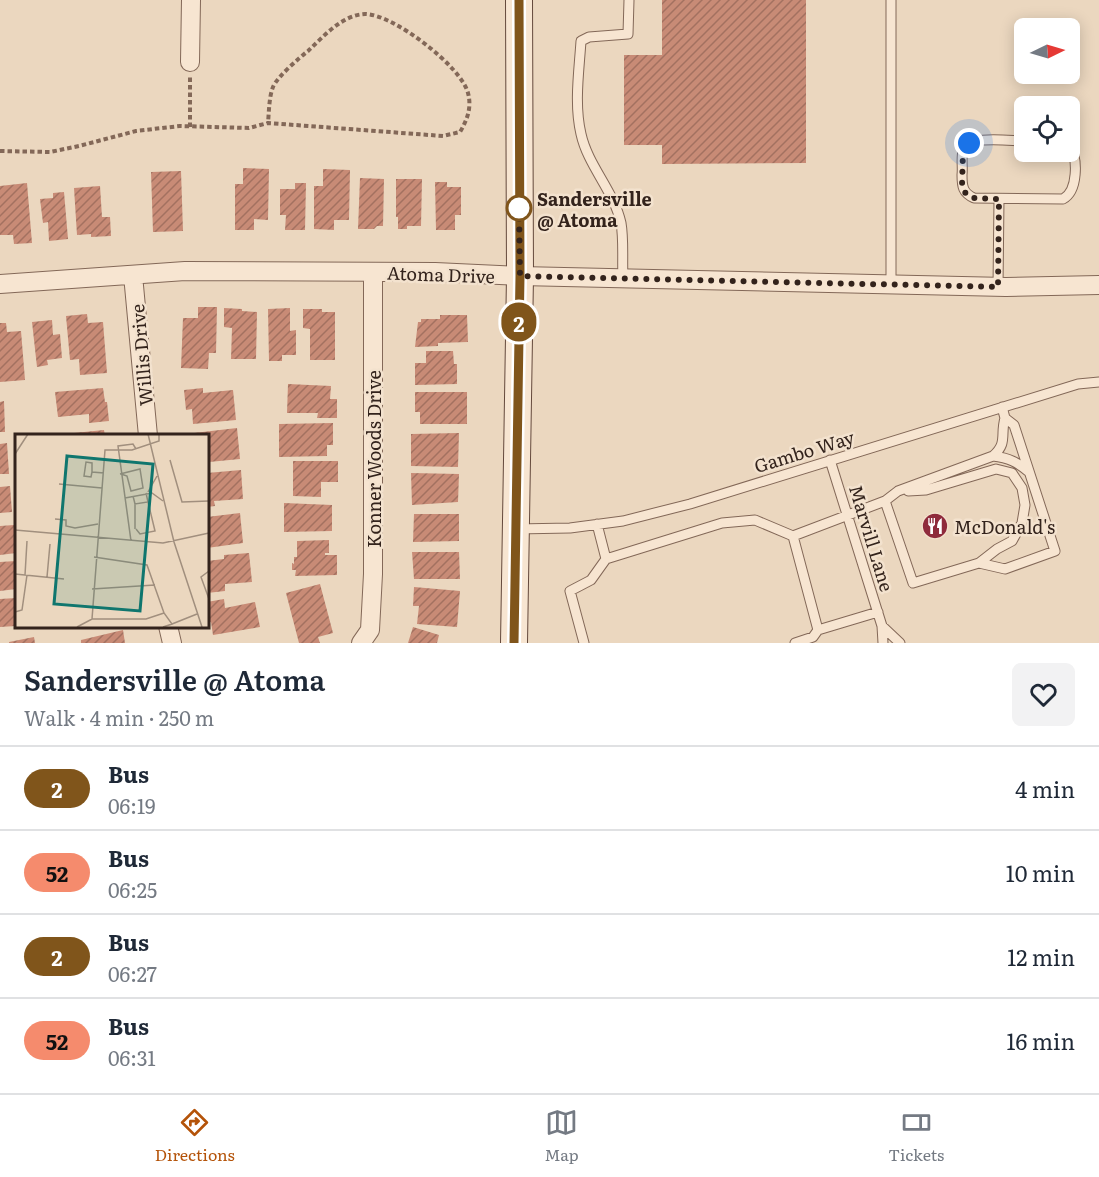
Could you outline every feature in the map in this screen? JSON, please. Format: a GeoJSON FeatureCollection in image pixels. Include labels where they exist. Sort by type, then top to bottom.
{"type":"FeatureCollection","features":[{"type":"Feature","properties":{"kind":"street"},"geometry":{"type":"LineString","coordinates":[[190,62],[191,0]]}},
{"type":"Feature","properties":{"kind":"street"},"geometry":{"type":"LineString","coordinates":[[514,643],[520,276],[519,0]]}},
{"type":"Feature","properties":{"kind":"street","name":"Atoma Drive"},"geometry":{"type":"LineString","coordinates":[[0,284],[185,271],[435,272],[623,279],[998,287],[1099,285]]}},
{"type":"Feature","properties":{"kind":"street","name":"Konner Woods Drive"},"geometry":{"type":"LineString","coordinates":[[361,643],[370,630],[373,574],[373,272]]}},
{"type":"Feature","properties":{"kind":"street","name":"Willis Drive"},"geometry":{"type":"LineString","coordinates":[[133,275],[148,434]]}},
{"type":"Feature","properties":{"kind":"street"},"geometry":{"type":"LineString","coordinates":[[168,628],[172,643]]}},
{"type":"Feature","properties":{"kind":"lane"},"geometry":{"type":"LineString","coordinates":[[623,279],[621,223],[614,204],[587,154],[580,134],[577,106],[581,41],[589,37],[628,34],[629,0]]}},
{"type":"Feature","properties":{"kind":"lane"},"geometry":{"type":"LineString","coordinates":[[891,0],[891,285]]}},
{"type":"Feature","properties":{"kind":"lane"},"geometry":{"type":"LineString","coordinates":[[1014,141],[977,140],[969,143],[963,151],[962,186],[966,194],[974,198],[1064,199],[1070,195],[1074,185],[1074,162]]}},
{"type":"Feature","properties":{"kind":"lane"},"geometry":{"type":"LineString","coordinates":[[998,287],[999,199]]}},
{"type":"Feature","properties":{"kind":"lane","name":"Gambo Way"},"geometry":{"type":"LineString","coordinates":[[515,528],[570,528],[623,521],[690,504],[1078,384],[1099,382]]}},
{"type":"Feature","properties":{"kind":"lane"},"geometry":{"type":"LineString","coordinates":[[584,643],[570,591],[591,580],[606,559],[722,523],[755,520],[793,536],[847,516],[885,501],[898,492],[993,456],[1001,449],[1004,440],[1001,430],[1005,418],[1002,407]]}},
{"type":"Feature","properties":{"kind":"lane"},"geometry":{"type":"LineString","coordinates":[[979,563],[1005,569],[1055,551],[1014,425],[1005,418]]}},
{"type":"Feature","properties":{"kind":"lane"},"geometry":{"type":"LineString","coordinates":[[993,456],[1008,458],[1029,472]]}},
{"type":"Feature","properties":{"kind":"lane","name":"Marvill Lane"},"geometry":{"type":"LineString","coordinates":[[830,460],[878,612],[883,643]]}},
{"type":"Feature","properties":{"kind":"lane"},"geometry":{"type":"LineString","coordinates":[[885,501],[913,583],[979,563],[997,549],[1012,542],[1022,523],[1025,505],[1022,488],[1012,473],[996,469],[926,490],[898,492]]}},
{"type":"Feature","properties":{"kind":"lane"},"geometry":{"type":"LineString","coordinates":[[597,524],[606,559]]}},
{"type":"Feature","properties":{"kind":"lane"},"geometry":{"type":"LineString","coordinates":[[793,536],[818,630]]}},
{"type":"Feature","properties":{"kind":"lane"},"geometry":{"type":"LineString","coordinates":[[795,643],[813,638],[818,630],[878,612]]}},
{"type":"Feature","properties":{"kind":"lane"},"geometry":{"type":"LineString","coordinates":[[882,626],[900,643]]}},
{"type":"Feature","properties":{"kind":"path"},"geometry":{"type":"LineString","coordinates":[[0,151],[50,152],[136,131],[190,127],[249,128],[268,123],[443,136],[460,132],[469,118],[468,93],[456,73],[411,33],[391,22],[366,14],[345,19],[298,59],[273,85],[268,123]]}},
{"type":"Feature","properties":{"kind":"path"},"geometry":{"type":"LineString","coordinates":[[190,62],[190,127]]}},
{"type":"Feature","properties":{"kind":"building"},"geometry":{"type":"Polygon","coordinates":[[[662,0],[806,0],[806,163],[662,164],[662,145],[624,145],[624,55],[662,55],[662,0]]]}},
{"type":"Feature","properties":{"kind":"building"},"geometry":{"type":"Polygon","coordinates":[[[243,168],[269,169],[268,220],[254,219],[254,230],[235,230],[235,184],[243,184],[243,168]]]}},
{"type":"Feature","properties":{"kind":"building"},"geometry":{"type":"Polygon","coordinates":[[[323,169],[350,170],[349,220],[334,220],[334,230],[314,229],[314,186],[323,186],[323,169]]]}},
{"type":"Feature","properties":{"kind":"building"},"geometry":{"type":"Polygon","coordinates":[[[181,171],[183,231],[153,232],[151,172],[181,171]]]}},
{"type":"Feature","properties":{"kind":"building"},"geometry":{"type":"Polygon","coordinates":[[[360,178],[384,179],[383,226],[377,226],[374,229],[358,229],[360,178]]]}},
{"type":"Feature","properties":{"kind":"building"},"geometry":{"type":"Polygon","coordinates":[[[396,179],[422,179],[421,226],[407,226],[407,229],[398,229],[396,179]]]}},
{"type":"Feature","properties":{"kind":"building"},"geometry":{"type":"Polygon","coordinates":[[[435,182],[447,182],[447,187],[461,187],[461,215],[455,215],[455,230],[436,230],[435,182]]]}},
{"type":"Feature","properties":{"kind":"building"},"geometry":{"type":"Polygon","coordinates":[[[27,183],[32,243],[14,244],[13,235],[0,235],[0,186],[27,183]]]}},
{"type":"Feature","properties":{"kind":"building"},"geometry":{"type":"Polygon","coordinates":[[[295,183],[306,183],[305,230],[285,230],[286,215],[280,215],[280,189],[295,189],[295,183]]]}},
{"type":"Feature","properties":{"kind":"building"},"geometry":{"type":"Polygon","coordinates":[[[100,186],[102,217],[110,217],[111,236],[77,235],[74,188],[100,186]]]}},
{"type":"Feature","properties":{"kind":"building"},"geometry":{"type":"Polygon","coordinates":[[[64,192],[68,239],[49,241],[48,222],[43,223],[40,199],[53,198],[53,193],[64,192]]]}},
{"type":"Feature","properties":{"kind":"building"},"geometry":{"type":"Polygon","coordinates":[[[198,307],[217,307],[216,353],[209,353],[208,369],[181,368],[183,318],[198,318],[198,307]]]}},
{"type":"Feature","properties":{"kind":"building"},"geometry":{"type":"Polygon","coordinates":[[[224,308],[257,312],[256,359],[231,359],[232,328],[224,327],[224,308]]]}},
{"type":"Feature","properties":{"kind":"building"},"geometry":{"type":"Polygon","coordinates":[[[290,308],[290,331],[296,330],[296,355],[282,355],[282,361],[269,361],[268,309],[290,308]]]}},
{"type":"Feature","properties":{"kind":"building"},"geometry":{"type":"Polygon","coordinates":[[[303,309],[335,312],[335,360],[310,360],[310,329],[303,328],[303,309]]]}},
{"type":"Feature","properties":{"kind":"building"},"geometry":{"type":"Polygon","coordinates":[[[87,314],[88,323],[103,322],[107,373],[80,375],[79,359],[70,360],[66,316],[87,314]]]}},
{"type":"Feature","properties":{"kind":"building"},"geometry":{"type":"Polygon","coordinates":[[[440,315],[467,315],[468,342],[438,343],[438,346],[415,347],[418,322],[421,322],[421,319],[440,319],[440,315]]]}},
{"type":"Feature","properties":{"kind":"building"},"geometry":{"type":"Polygon","coordinates":[[[52,320],[53,335],[60,334],[62,358],[47,360],[48,365],[37,367],[32,322],[52,320]]]}},
{"type":"Feature","properties":{"kind":"building"},"geometry":{"type":"Polygon","coordinates":[[[0,323],[6,323],[7,332],[21,331],[25,380],[0,382],[0,323]]]}},
{"type":"Feature","properties":{"kind":"building"},"geometry":{"type":"Polygon","coordinates":[[[426,351],[453,351],[454,364],[457,364],[457,384],[415,385],[415,363],[426,363],[426,351]]]}},
{"type":"Feature","properties":{"kind":"building"},"geometry":{"type":"Polygon","coordinates":[[[288,384],[331,386],[330,399],[337,399],[337,418],[317,418],[318,413],[287,413],[288,384]]]}},
{"type":"Feature","properties":{"kind":"building"},"geometry":{"type":"Polygon","coordinates":[[[103,388],[109,421],[89,423],[89,414],[58,417],[55,392],[103,388]]]}},
{"type":"Feature","properties":{"kind":"building"},"geometry":{"type":"Polygon","coordinates":[[[203,388],[203,393],[233,390],[236,420],[193,424],[192,409],[186,410],[184,390],[203,388]]]}},
{"type":"Feature","properties":{"kind":"building"},"geometry":{"type":"Polygon","coordinates":[[[415,392],[467,392],[467,424],[420,424],[420,412],[415,412],[415,392]]]}},
{"type":"Feature","properties":{"kind":"building"},"geometry":{"type":"Polygon","coordinates":[[[4,401],[5,432],[0,432],[0,402],[4,401]]]}},
{"type":"Feature","properties":{"kind":"building"},"geometry":{"type":"Polygon","coordinates":[[[333,423],[333,445],[327,445],[327,456],[279,457],[279,424],[333,423]]]}},
{"type":"Feature","properties":{"kind":"building"},"geometry":{"type":"Polygon","coordinates":[[[237,428],[240,459],[209,462],[208,464],[208,434],[194,433],[237,428]]]}},
{"type":"Feature","properties":{"kind":"building"},"geometry":{"type":"Polygon","coordinates":[[[104,430],[105,434],[74,434],[104,430]]]}},
{"type":"Feature","properties":{"kind":"building"},"geometry":{"type":"Polygon","coordinates":[[[459,433],[458,467],[411,466],[411,434],[459,433]]]}},
{"type":"Feature","properties":{"kind":"building"},"geometry":{"type":"Polygon","coordinates":[[[7,443],[9,474],[0,474],[0,444],[7,443]]]}},
{"type":"Feature","properties":{"kind":"building"},"geometry":{"type":"Polygon","coordinates":[[[293,461],[338,461],[338,482],[321,482],[321,497],[293,496],[293,461]]]}},
{"type":"Feature","properties":{"kind":"building"},"geometry":{"type":"Polygon","coordinates":[[[241,470],[243,499],[214,501],[215,506],[208,507],[208,473],[241,470]]]}},
{"type":"Feature","properties":{"kind":"building"},"geometry":{"type":"Polygon","coordinates":[[[411,473],[459,474],[458,502],[412,505],[411,473]]]}},
{"type":"Feature","properties":{"kind":"building"},"geometry":{"type":"Polygon","coordinates":[[[10,486],[12,512],[0,513],[0,487],[10,486]]]}},
{"type":"Feature","properties":{"kind":"building"},"geometry":{"type":"Polygon","coordinates":[[[284,503],[332,505],[332,531],[284,532],[284,503]]]}},
{"type":"Feature","properties":{"kind":"building"},"geometry":{"type":"Polygon","coordinates":[[[240,513],[243,543],[208,548],[208,517],[240,513]]]}},
{"type":"Feature","properties":{"kind":"building"},"geometry":{"type":"Polygon","coordinates":[[[414,514],[459,514],[459,541],[413,542],[414,514]]]}},
{"type":"Feature","properties":{"kind":"building"},"geometry":{"type":"Polygon","coordinates":[[[14,525],[15,553],[0,555],[0,526],[14,525]]]}},
{"type":"Feature","properties":{"kind":"building"},"geometry":{"type":"Polygon","coordinates":[[[329,540],[329,553],[325,555],[337,555],[337,575],[295,576],[296,570],[292,570],[292,563],[294,564],[294,557],[297,557],[297,541],[329,540]]]}},
{"type":"Feature","properties":{"kind":"building"},"geometry":{"type":"Polygon","coordinates":[[[412,552],[459,552],[460,579],[414,579],[412,552]]]}},
{"type":"Feature","properties":{"kind":"building"},"geometry":{"type":"Polygon","coordinates":[[[249,553],[252,582],[225,584],[225,591],[208,593],[208,561],[224,559],[224,555],[249,553]]]}},
{"type":"Feature","properties":{"kind":"building"},"geometry":{"type":"Polygon","coordinates":[[[15,561],[15,589],[0,591],[0,562],[15,561]]]}},
{"type":"Feature","properties":{"kind":"building"},"geometry":{"type":"Polygon","coordinates":[[[320,584],[333,633],[318,637],[320,643],[299,643],[286,593],[320,584]]]}},
{"type":"Feature","properties":{"kind":"building"},"geometry":{"type":"Polygon","coordinates":[[[414,587],[460,591],[457,627],[417,624],[419,606],[413,606],[414,587]]]}},
{"type":"Feature","properties":{"kind":"building"},"geometry":{"type":"Polygon","coordinates":[[[15,598],[15,626],[0,627],[0,599],[15,598]]]}},
{"type":"Feature","properties":{"kind":"building"},"geometry":{"type":"Polygon","coordinates":[[[224,599],[225,608],[255,602],[260,627],[213,635],[211,622],[208,623],[208,602],[224,599]]]}},
{"type":"Feature","properties":{"kind":"building"},"geometry":{"type":"Polygon","coordinates":[[[413,627],[439,635],[437,643],[408,643],[413,627]]]}},
{"type":"Feature","properties":{"kind":"building"},"geometry":{"type":"Polygon","coordinates":[[[123,630],[125,643],[81,643],[81,640],[123,630]]]}},
{"type":"Feature","properties":{"kind":"building"},"geometry":{"type":"Polygon","coordinates":[[[34,637],[35,643],[9,643],[9,642],[34,637]]]}},
{"type":"Feature","properties":{"kind":"bus line","name":"2"},"geometry":{"type":"LineString","coordinates":[[514,643],[520,276],[519,0]]}},
{"type":"Feature","properties":{"kind":"place","name":"Sandersville @ Atoma"},"geometry":{"type":"Point","coordinates":[519,208]}},
{"type":"Feature","properties":{"kind":"place","name":"McDonald's"},"geometry":{"type":"Point","coordinates":[935,526]}},
{"type":"Feature","properties":{"kind":"route"},"geometry":{"type":"LineString","coordinates":[[519,208],[520,276],[998,287],[999,199],[974,198],[966,194],[962,186],[963,151],[969,143]]}}]}
